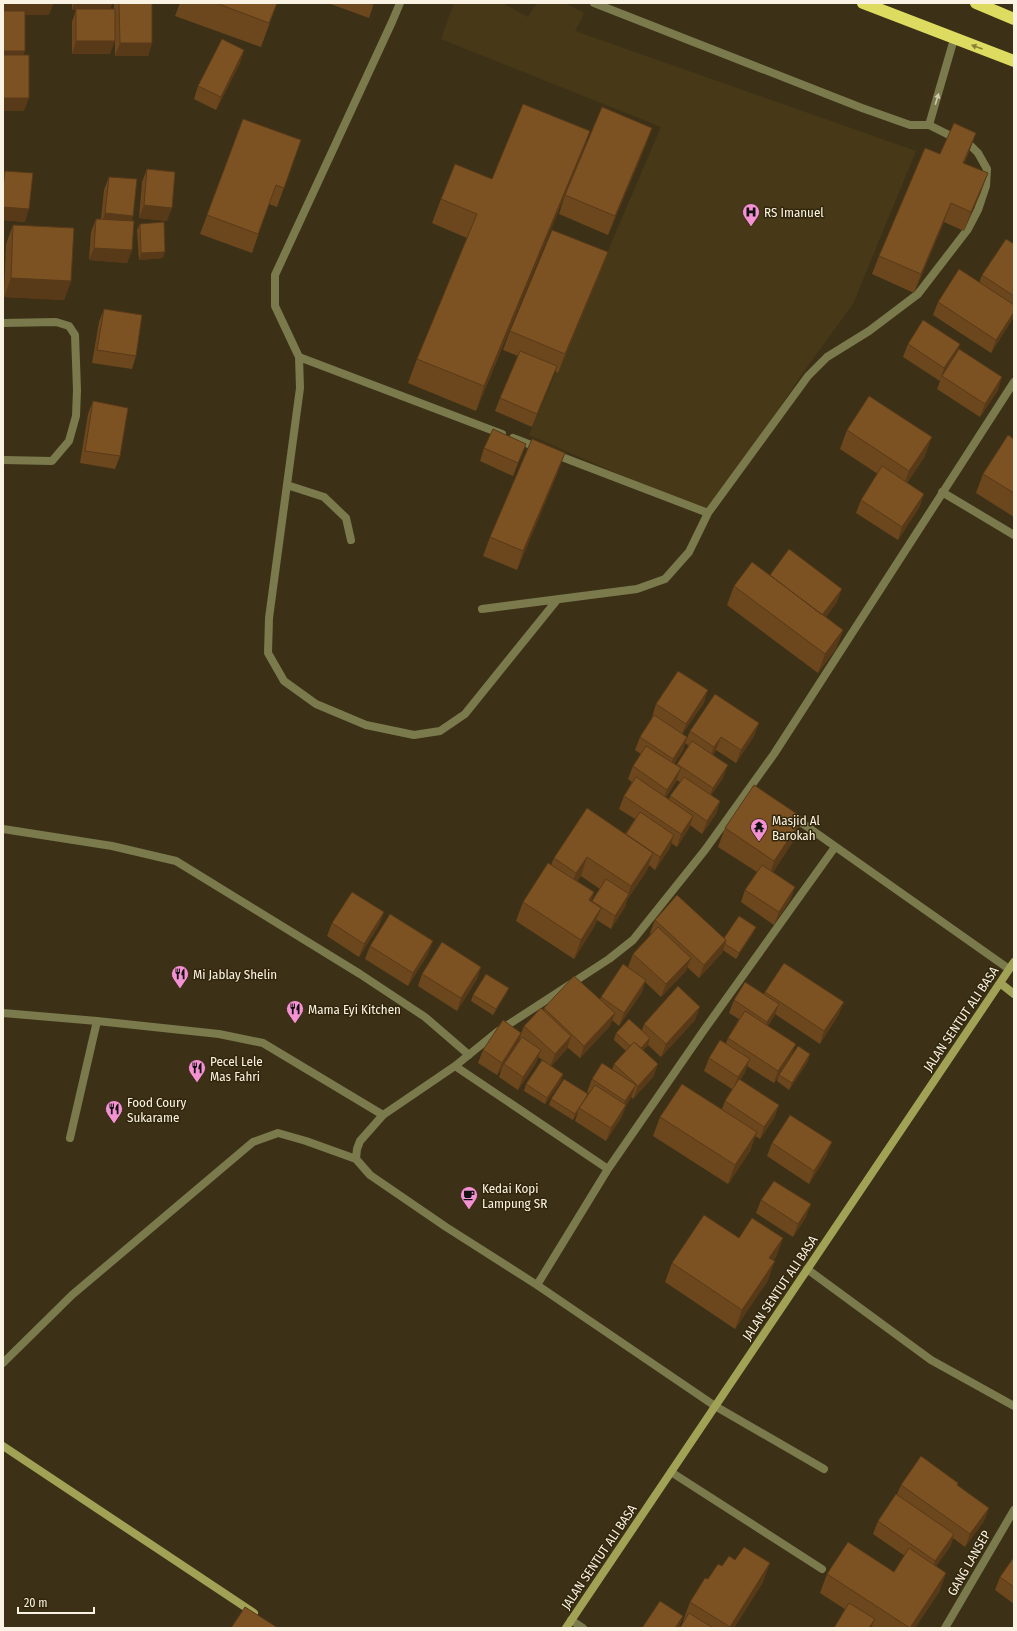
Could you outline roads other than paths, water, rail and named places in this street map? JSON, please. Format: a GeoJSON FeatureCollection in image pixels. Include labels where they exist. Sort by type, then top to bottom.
{"type":"FeatureCollection","features":[{"type":"Feature","properties":{"kind":"highway"},"geometry":{"type":"LineString","coordinates":[[863,3],[1014,61]]}},
{"type":"Feature","properties":{"kind":"highway"},"geometry":{"type":"LineString","coordinates":[[976,3],[1014,19]]}},
{"type":"Feature","properties":{"kind":"street"},"geometry":{"type":"LineString","coordinates":[[400,3],[389,30],[275,275],[275,306],[299,356],[300,388],[269,618],[268,653],[284,681],[316,704],[366,725],[414,735],[440,731],[465,714],[557,600]]}},
{"type":"Feature","properties":{"kind":"street"},"geometry":{"type":"LineString","coordinates":[[482,609],[637,589],[665,579],[689,552],[708,513],[808,376],[828,357],[869,331],[918,294],[968,229],[978,210],[986,186],[986,169],[978,153],[971,146],[929,125],[910,125],[862,108],[594,3]]}},
{"type":"Feature","properties":{"kind":"street"},"geometry":{"type":"LineString","coordinates":[[929,125],[954,39]]}},
{"type":"Feature","properties":{"kind":"street"},"geometry":{"type":"LineString","coordinates":[[3,323],[56,322],[68,326],[75,335],[77,390],[76,416],[69,441],[52,461],[3,460]]}},
{"type":"Feature","properties":{"kind":"street"},"geometry":{"type":"LineString","coordinates":[[299,356],[708,513]]}},
{"type":"Feature","properties":{"kind":"street"},"geometry":{"type":"LineString","coordinates":[[356,1159],[360,1141],[383,1115],[456,1066],[496,1032],[609,959],[633,940],[754,789],[774,754],[1014,382]]}},
{"type":"Feature","properties":{"kind":"street"},"geometry":{"type":"LineString","coordinates":[[287,485],[324,497],[346,518],[351,540]]}},
{"type":"Feature","properties":{"kind":"street"},"geometry":{"type":"LineString","coordinates":[[942,492],[1014,535]]}},
{"type":"Feature","properties":{"kind":"street"},"geometry":{"type":"LineString","coordinates":[[783,810],[835,847],[1012,965]]}},
{"type":"Feature","properties":{"kind":"street"},"geometry":{"type":"LineString","coordinates":[[3,829],[112,846],[176,861],[360,974],[425,1017],[469,1055]]}},
{"type":"Feature","properties":{"kind":"street"},"geometry":{"type":"LineString","coordinates":[[537,1285],[608,1169],[704,1030],[835,847]]}},
{"type":"Feature","properties":{"kind":"street","name":"JALAN SENTUT ALI BASA"},"geometry":{"type":"LineString","coordinates":[[566,1628],[1012,965]]}},
{"type":"Feature","properties":{"kind":"street"},"geometry":{"type":"LineString","coordinates":[[1000,983],[1014,994]]}},
{"type":"Feature","properties":{"kind":"street"},"geometry":{"type":"LineString","coordinates":[[3,1013],[219,1034],[263,1043],[383,1115]]}},
{"type":"Feature","properties":{"kind":"street"},"geometry":{"type":"LineString","coordinates":[[70,1138],[97,1021]]}},
{"type":"Feature","properties":{"kind":"street"},"geometry":{"type":"LineString","coordinates":[[456,1066],[608,1169]]}},
{"type":"Feature","properties":{"kind":"street"},"geometry":{"type":"LineString","coordinates":[[3,1363],[72,1294],[253,1142],[278,1133],[306,1141],[356,1159],[370,1175],[446,1227],[537,1285],[715,1406],[824,1469]]}},
{"type":"Feature","properties":{"kind":"street"},"geometry":{"type":"LineString","coordinates":[[807,1269],[931,1360],[1014,1406]]}},
{"type":"Feature","properties":{"kind":"street"},"geometry":{"type":"LineString","coordinates":[[3,1446],[263,1619]]}},
{"type":"Feature","properties":{"kind":"street"},"geometry":{"type":"LineString","coordinates":[[671,1472],[822,1569]]}},
{"type":"Feature","properties":{"kind":"street","name":"GANG LANSEP"},"geometry":{"type":"LineString","coordinates":[[945,1628],[1014,1510]]}},
{"type":"Feature","properties":{"kind":"street"},"geometry":{"type":"LineString","coordinates":[[571,1620],[583,1628]]}},
{"type":"Feature","properties":{"kind":"place","name":"RS Imanuel"},"geometry":{"type":"Point","coordinates":[751,227]}},
{"type":"Feature","properties":{"kind":"place","name":"Masjid Al Barokah"},"geometry":{"type":"Point","coordinates":[759,842]}},
{"type":"Feature","properties":{"kind":"place","name":"Mi Jablay Shelin"},"geometry":{"type":"Point","coordinates":[180,989]}},
{"type":"Feature","properties":{"kind":"place","name":"Mama Eyi Kitchen"},"geometry":{"type":"Point","coordinates":[295,1024]}},
{"type":"Feature","properties":{"kind":"place","name":"Pecel Lele Mas Fahri"},"geometry":{"type":"Point","coordinates":[197,1083]}},
{"type":"Feature","properties":{"kind":"place","name":"Food Coury Sukarame"},"geometry":{"type":"Point","coordinates":[114,1124]}},
{"type":"Feature","properties":{"kind":"place","name":"Kedai Kopi Lampung SR"},"geometry":{"type":"Point","coordinates":[469,1210]}}]}
